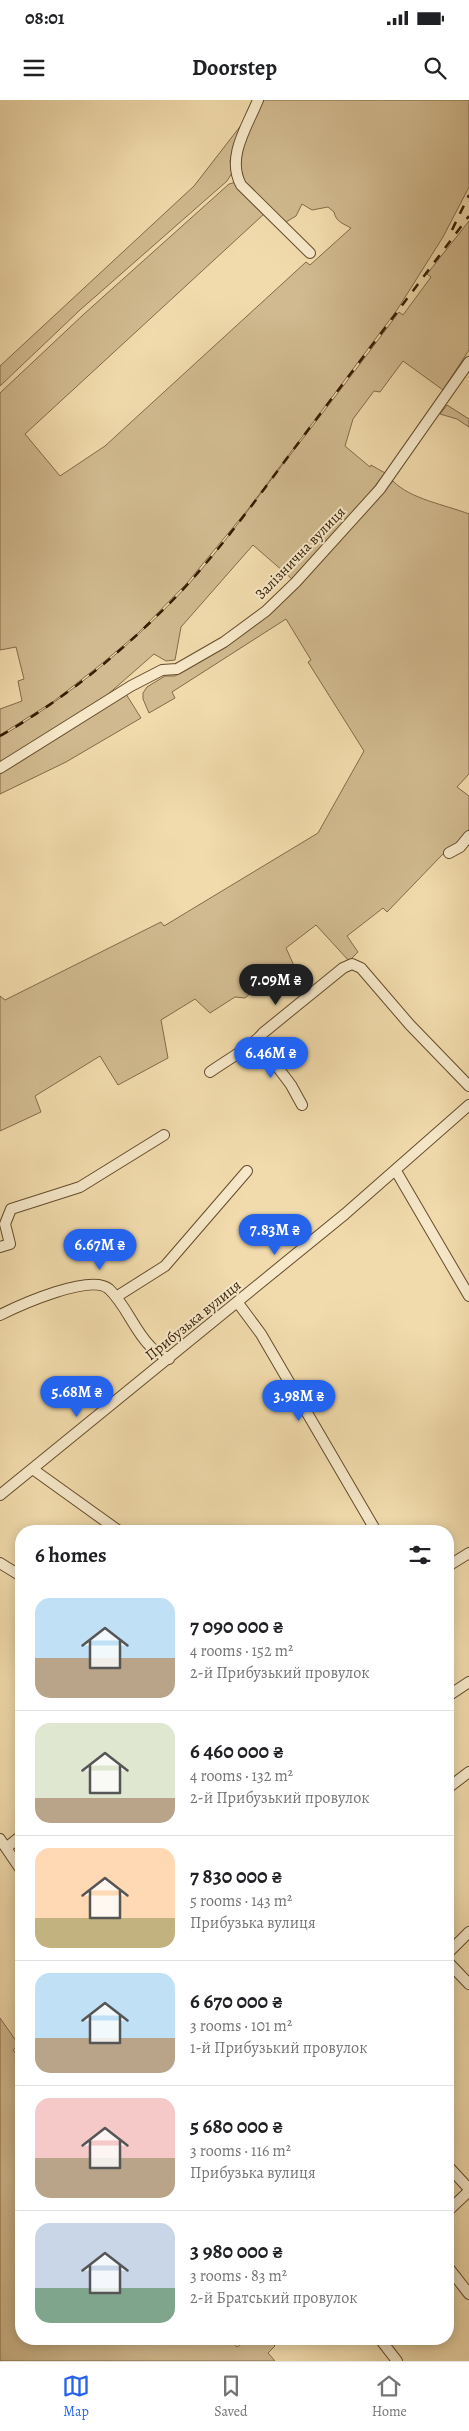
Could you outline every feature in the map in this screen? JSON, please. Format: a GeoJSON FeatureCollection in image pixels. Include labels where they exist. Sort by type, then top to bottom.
{"type":"FeatureCollection","features":[{"type":"Feature","properties":{"kind":"street"},"geometry":{"type":"LineString","coordinates":[[258,100],[238,148],[234,162],[236,175],[241,185],[310,253]]}},
{"type":"Feature","properties":{"kind":"street","name":"Залізнична вулиця"},"geometry":{"type":"LineString","coordinates":[[0,768],[131,686],[162,670],[177,669],[224,642],[266,611],[296,582],[380,489],[469,362]]}},
{"type":"Feature","properties":{"kind":"street"},"geometry":{"type":"LineString","coordinates":[[449,852],[460,847],[469,836]]}},
{"type":"Feature","properties":{"kind":"street"},"geometry":{"type":"LineString","coordinates":[[210,1072],[236,1052],[258,1041],[263,1033],[343,968],[352,964],[361,968],[410,1025],[469,1086]]}},
{"type":"Feature","properties":{"kind":"street"},"geometry":{"type":"LineString","coordinates":[[258,1041],[291,1085],[302,1105]]}},
{"type":"Feature","properties":{"kind":"street","name":"Прибузька вулиця"},"geometry":{"type":"LineString","coordinates":[[0,1495],[34,1470],[238,1303],[396,1171],[469,1105]]}},
{"type":"Feature","properties":{"kind":"street"},"geometry":{"type":"LineString","coordinates":[[0,1248],[10,1244],[5,1224],[12,1209],[80,1187],[164,1135]]}},
{"type":"Feature","properties":{"kind":"street"},"geometry":{"type":"LineString","coordinates":[[116,1297],[165,1266],[246,1171]]}},
{"type":"Feature","properties":{"kind":"street"},"geometry":{"type":"LineString","coordinates":[[396,1171],[469,1296]]}},
{"type":"Feature","properties":{"kind":"street"},"geometry":{"type":"LineString","coordinates":[[0,1314],[50,1294],[85,1284],[103,1285],[116,1297],[145,1341],[154,1351],[168,1359]]}},
{"type":"Feature","properties":{"kind":"street"},"geometry":{"type":"LineString","coordinates":[[238,1303],[261,1334],[372,1525]]}},
{"type":"Feature","properties":{"kind":"street"},"geometry":{"type":"LineString","coordinates":[[34,1470],[111,1525]]}},
{"type":"Feature","properties":{"kind":"street"},"geometry":{"type":"LineString","coordinates":[[454,1562],[469,1553]]}},
{"type":"Feature","properties":{"kind":"street"},"geometry":{"type":"LineString","coordinates":[[0,1563],[15,1572]]}},
{"type":"Feature","properties":{"kind":"street"},"geometry":{"type":"LineString","coordinates":[[454,1692],[469,1682]]}},
{"type":"Feature","properties":{"kind":"street"},"geometry":{"type":"LineString","coordinates":[[454,1783],[469,1772]]}},
{"type":"Feature","properties":{"kind":"street"},"geometry":{"type":"LineString","coordinates":[[15,1839],[3,1844],[15,1861]]}},
{"type":"Feature","properties":{"kind":"street"},"geometry":{"type":"LineString","coordinates":[[454,1947],[469,1932]]}},
{"type":"Feature","properties":{"kind":"street"},"geometry":{"type":"LineString","coordinates":[[454,1968],[469,1984]]}},
{"type":"Feature","properties":{"kind":"street"},"geometry":{"type":"LineString","coordinates":[[454,2173],[469,2190],[454,2205]]}},
{"type":"Feature","properties":{"kind":"street"},"geometry":{"type":"LineString","coordinates":[[454,2275],[469,2294]]}},
{"type":"Feature","properties":{"kind":"street"},"geometry":{"type":"LineString","coordinates":[[385,2345],[397,2361]]}},
{"type":"Feature","properties":{"kind":"shaded area"},"geometry":{"type":"Polygon","coordinates":[[[262,100],[469,100],[469,187],[443,237],[397,310],[249,508],[187,583],[137,634],[100,665],[54,701],[0,735],[0,709],[22,701],[18,681],[24,679],[16,647],[0,650],[0,393],[84,314],[229,184],[236,182],[264,214],[25,434],[60,476],[105,446],[306,262],[310,265],[351,228],[338,220],[334,212],[328,207],[312,210],[302,204],[296,216],[286,222],[252,192],[241,179],[237,165],[241,146],[262,100]]]}},
{"type":"Feature","properties":{"kind":"shaded area"},"geometry":{"type":"Polygon","coordinates":[[[242,124],[230,161],[232,173],[227,181],[80,310],[0,386],[0,366],[194,186],[242,124]]]}},
{"type":"Feature","properties":{"kind":"shaded area"},"geometry":{"type":"Polygon","coordinates":[[[469,221],[469,350],[443,390],[403,361],[380,392],[374,391],[353,419],[345,446],[370,467],[371,465],[385,473],[366,498],[292,579],[253,545],[181,627],[175,660],[166,661],[154,654],[106,696],[0,763],[0,737],[51,704],[100,668],[145,628],[188,585],[234,529],[399,312],[403,315],[431,277],[427,274],[469,221]]]}},
{"type":"Feature","properties":{"kind":"shaded area"},"geometry":{"type":"Polygon","coordinates":[[[447,405],[469,419],[469,427],[457,419],[440,414],[447,405]]]}},
{"type":"Feature","properties":{"kind":"shaded area"},"geometry":{"type":"Polygon","coordinates":[[[393,481],[418,497],[469,514],[469,774],[457,787],[469,796],[469,834],[442,855],[387,912],[383,908],[347,936],[358,952],[349,961],[316,925],[286,948],[296,970],[272,989],[257,988],[245,998],[235,997],[210,1013],[195,999],[161,1020],[168,1058],[118,1085],[100,1056],[35,1096],[41,1112],[0,1131],[0,996],[5,1000],[161,922],[164,926],[318,833],[364,751],[308,662],[311,660],[286,619],[172,692],[175,698],[149,713],[143,699],[143,693],[147,687],[165,676],[175,676],[226,646],[269,614],[300,585],[393,481]]]}},
{"type":"Feature","properties":{"kind":"shaded area"},"geometry":{"type":"Polygon","coordinates":[[[126,694],[141,718],[66,762],[0,794],[0,773],[126,694]]]}},
{"type":"Feature","properties":{"kind":"shaded area"},"geometry":{"type":"Polygon","coordinates":[[[0,2018],[15,2039],[15,2048],[13,2050],[15,2052],[15,2345],[235,2345],[237,2347],[240,2345],[274,2345],[268,2353],[275,2361],[0,2361],[0,2018]]]}},
{"type":"Feature","properties":{"kind":"railway"},"geometry":{"type":"LineString","coordinates":[[452,230],[469,195]]}},
{"type":"Feature","properties":{"kind":"railway"},"geometry":{"type":"LineString","coordinates":[[0,736],[51,704],[99,668],[144,628],[187,585],[249,509],[469,216]]}}]}
